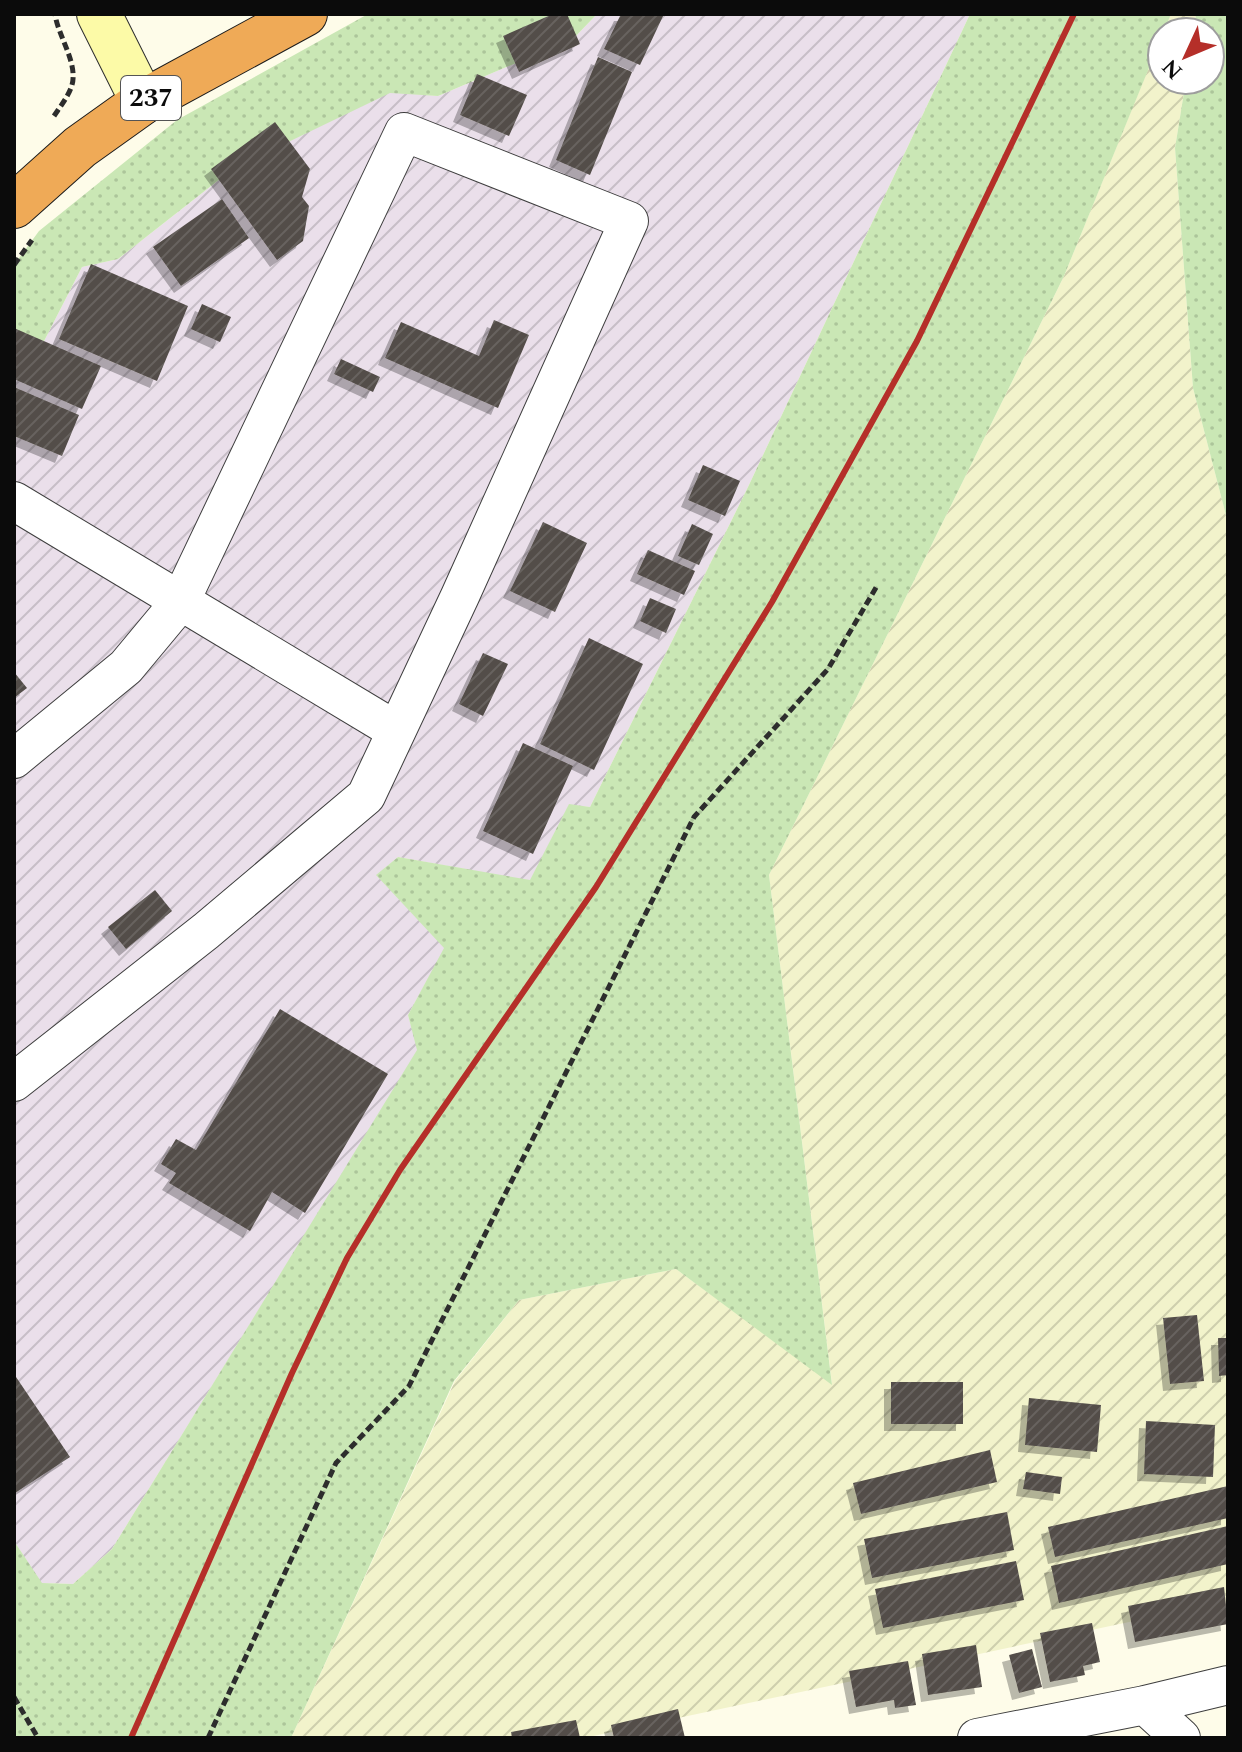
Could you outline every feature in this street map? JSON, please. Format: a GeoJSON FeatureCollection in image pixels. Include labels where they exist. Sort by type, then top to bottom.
{"type":"FeatureCollection","features":[{"type":"Feature","properties":{"kind":"highway","name":"237"},"geometry":{"type":"LineString","coordinates":[[14,206],[80,147],[143,102],[305,14]]}},
{"type":"Feature","properties":{"kind":"street"},"geometry":{"type":"LineString","coordinates":[[99,14],[143,102]]}},
{"type":"Feature","properties":{"kind":"street"},"geometry":{"type":"LineString","coordinates":[[14,759],[126,667],[180,602],[404,132],[629,221],[366,796],[206,931],[14,1082]]}},
{"type":"Feature","properties":{"kind":"street"},"geometry":{"type":"LineString","coordinates":[[14,501],[395,730]]}},
{"type":"Feature","properties":{"kind":"street"},"geometry":{"type":"LineString","coordinates":[[977,1738],[1145,1705],[1228,1685]]}},
{"type":"Feature","properties":{"kind":"street"},"geometry":{"type":"LineString","coordinates":[[1145,1705],[1181,1738]]}},
{"type":"Feature","properties":{"kind":"path"},"geometry":{"type":"LineString","coordinates":[[52,119],[73,86],[72,66],[56,25],[55,14]]}},
{"type":"Feature","properties":{"kind":"path"},"geometry":{"type":"LineString","coordinates":[[208,1738],[336,1463],[409,1386],[694,817],[828,669],[877,586]]}},
{"type":"Feature","properties":{"kind":"path"},"geometry":{"type":"LineString","coordinates":[[14,1697],[38,1738]]}},
{"type":"Feature","properties":{"kind":"shaded area"},"geometry":{"type":"Polygon","coordinates":[[[597,14],[970,14],[748,487],[590,807],[569,805],[530,881],[398,857],[377,875],[445,948],[408,1015],[418,1050],[112,1549],[73,1584],[41,1583],[14,1541],[14,338],[42,345],[82,267],[118,259],[234,168],[390,92],[438,96],[573,39],[597,14]]]}},
{"type":"Feature","properties":{"kind":"green space"},"geometry":{"type":"Polygon","coordinates":[[[368,14],[597,14],[573,39],[438,96],[390,93],[234,168],[118,259],[82,267],[42,345],[14,338],[14,265],[39,231],[177,120],[368,14]]]}},
{"type":"Feature","properties":{"kind":"green space"},"geometry":{"type":"Polygon","coordinates":[[[970,14],[1171,14],[1146,16],[1146,75],[1064,276],[769,875],[832,1385],[676,1269],[519,1300],[454,1381],[291,1738],[14,1738],[14,1541],[42,1583],[73,1584],[112,1549],[417,1050],[408,1015],[444,948],[376,875],[398,857],[530,880],[569,804],[590,807],[748,487],[970,14]]]}},
{"type":"Feature","properties":{"kind":"green space"},"geometry":{"type":"Polygon","coordinates":[[[1171,14],[1196,14],[1196,16],[1171,14]]]}},
{"type":"Feature","properties":{"kind":"green space"},"geometry":{"type":"Polygon","coordinates":[[[1228,14],[1228,523],[1193,388],[1175,148],[1183,96],[1226,96],[1226,16],[1196,16],[1228,14]]]}},
{"type":"Feature","properties":{"kind":"green space"},"geometry":{"type":"Polygon","coordinates":[[[1146,74],[1146,96],[1183,96],[1175,148],[1193,388],[1228,523],[1228,1601],[584,1738],[291,1738],[455,1381],[519,1300],[676,1269],[832,1384],[769,875],[1064,276],[1146,74]]]}},
{"type":"Feature","properties":{"kind":"building"},"geometry":{"type":"Polygon","coordinates":[[[553,14],[567,14],[580,44],[519,72],[503,36],[553,14]]]}},
{"type":"Feature","properties":{"kind":"building"},"geometry":{"type":"Polygon","coordinates":[[[621,14],[664,14],[640,65],[604,49],[621,14]]]}},
{"type":"Feature","properties":{"kind":"building"},"geometry":{"type":"Polygon","coordinates":[[[598,57],[632,72],[590,175],[556,160],[598,57]]]}},
{"type":"Feature","properties":{"kind":"building"},"geometry":{"type":"Polygon","coordinates":[[[477,74],[527,95],[509,136],[460,115],[477,74]]]}},
{"type":"Feature","properties":{"kind":"building"},"geometry":{"type":"Polygon","coordinates":[[[275,122],[310,169],[302,197],[309,206],[303,241],[277,260],[211,169],[275,122]]]}},
{"type":"Feature","properties":{"kind":"building"},"geometry":{"type":"Polygon","coordinates":[[[222,199],[249,238],[181,286],[153,247],[222,199]]]}},
{"type":"Feature","properties":{"kind":"building"},"geometry":{"type":"Polygon","coordinates":[[[91,264],[188,306],[157,381],[59,339],[91,264]]]}},
{"type":"Feature","properties":{"kind":"building"},"geometry":{"type":"Polygon","coordinates":[[[202,304],[231,317],[220,342],[191,329],[202,304]]]}},
{"type":"Feature","properties":{"kind":"building"},"geometry":{"type":"Polygon","coordinates":[[[494,320],[529,335],[498,408],[385,358],[401,322],[479,356],[494,320]]]}},
{"type":"Feature","properties":{"kind":"building"},"geometry":{"type":"Polygon","coordinates":[[[14,328],[101,366],[82,409],[14,379],[14,328]]]}},
{"type":"Feature","properties":{"kind":"building"},"geometry":{"type":"Polygon","coordinates":[[[341,359],[380,377],[373,392],[334,374],[341,359]]]}},
{"type":"Feature","properties":{"kind":"building"},"geometry":{"type":"Polygon","coordinates":[[[14,387],[79,415],[62,456],[14,436],[14,387]]]}},
{"type":"Feature","properties":{"kind":"building"},"geometry":{"type":"Polygon","coordinates":[[[703,465],[740,481],[725,516],[688,500],[703,465]]]}},
{"type":"Feature","properties":{"kind":"building"},"geometry":{"type":"Polygon","coordinates":[[[543,522],[587,543],[555,612],[510,591],[543,522]]]}},
{"type":"Feature","properties":{"kind":"building"},"geometry":{"type":"Polygon","coordinates":[[[692,524],[713,534],[699,565],[678,556],[692,524]]]}},
{"type":"Feature","properties":{"kind":"building"},"geometry":{"type":"Polygon","coordinates":[[[648,550],[695,571],[684,595],[637,574],[648,550]]]}},
{"type":"Feature","properties":{"kind":"building"},"geometry":{"type":"Polygon","coordinates":[[[650,598],[676,609],[666,633],[640,621],[650,598]]]}},
{"type":"Feature","properties":{"kind":"building"},"geometry":{"type":"Polygon","coordinates":[[[589,638],[643,664],[594,770],[540,744],[589,638]]]}},
{"type":"Feature","properties":{"kind":"building"},"geometry":{"type":"Polygon","coordinates":[[[483,653],[508,664],[483,716],[459,704],[483,653]]]}},
{"type":"Feature","properties":{"kind":"building"},"geometry":{"type":"Polygon","coordinates":[[[14,672],[27,688],[14,698],[14,672]]]}},
{"type":"Feature","properties":{"kind":"building"},"geometry":{"type":"Polygon","coordinates":[[[523,743],[573,766],[533,854],[483,831],[523,743]]]}},
{"type":"Feature","properties":{"kind":"building"},"geometry":{"type":"Polygon","coordinates":[[[155,890],[172,911],[126,949],[108,927],[155,890]]]}},
{"type":"Feature","properties":{"kind":"building"},"geometry":{"type":"Polygon","coordinates":[[[280,1009],[388,1074],[305,1213],[272,1192],[250,1231],[169,1183],[176,1173],[161,1164],[176,1139],[196,1150],[280,1009]]]}},
{"type":"Feature","properties":{"kind":"building"},"geometry":{"type":"Polygon","coordinates":[[[1197,1315],[1204,1381],[1170,1384],[1163,1318],[1197,1315]]]}},
{"type":"Feature","properties":{"kind":"building"},"geometry":{"type":"Polygon","coordinates":[[[1218,1338],[1228,1338],[1228,1375],[1219,1376],[1218,1338]]]}},
{"type":"Feature","properties":{"kind":"building"},"geometry":{"type":"Polygon","coordinates":[[[14,1374],[70,1457],[15,1493],[14,1491],[14,1374]]]}},
{"type":"Feature","properties":{"kind":"building"},"geometry":{"type":"Polygon","coordinates":[[[891,1382],[963,1382],[963,1424],[891,1424],[891,1382]]]}},
{"type":"Feature","properties":{"kind":"building"},"geometry":{"type":"Polygon","coordinates":[[[1029,1398],[1101,1405],[1097,1452],[1025,1445],[1029,1398]]]}},
{"type":"Feature","properties":{"kind":"building"},"geometry":{"type":"Polygon","coordinates":[[[1146,1421],[1215,1425],[1213,1477],[1144,1474],[1146,1421]]]}},
{"type":"Feature","properties":{"kind":"building"},"geometry":{"type":"Polygon","coordinates":[[[990,1450],[997,1482],[861,1514],[853,1483],[990,1450]]]}},
{"type":"Feature","properties":{"kind":"building"},"geometry":{"type":"Polygon","coordinates":[[[1026,1472],[1062,1477],[1060,1494],[1023,1489],[1026,1472]]]}},
{"type":"Feature","properties":{"kind":"building"},"geometry":{"type":"Polygon","coordinates":[[[1228,1486],[1228,1518],[1055,1557],[1048,1527],[1228,1486]]]}},
{"type":"Feature","properties":{"kind":"building"},"geometry":{"type":"Polygon","coordinates":[[[1007,1512],[1014,1550],[872,1578],[864,1539],[1007,1512]]]}},
{"type":"Feature","properties":{"kind":"building"},"geometry":{"type":"Polygon","coordinates":[[[1228,1526],[1228,1564],[1059,1603],[1051,1566],[1228,1526]]]}},
{"type":"Feature","properties":{"kind":"building"},"geometry":{"type":"Polygon","coordinates":[[[1016,1561],[1024,1600],[883,1628],[875,1589],[1016,1561]]]}},
{"type":"Feature","properties":{"kind":"building"},"geometry":{"type":"Polygon","coordinates":[[[1224,1587],[1228,1624],[1135,1642],[1128,1606],[1224,1587]]]}},
{"type":"Feature","properties":{"kind":"building"},"geometry":{"type":"Polygon","coordinates":[[[1092,1623],[1100,1662],[1083,1666],[1085,1675],[1050,1682],[1040,1633],[1092,1623]]]}},
{"type":"Feature","properties":{"kind":"building"},"geometry":{"type":"Polygon","coordinates":[[[976,1645],[982,1687],[928,1695],[922,1654],[976,1645]]]}},
{"type":"Feature","properties":{"kind":"building"},"geometry":{"type":"Polygon","coordinates":[[[1032,1649],[1042,1687],[1019,1693],[1009,1655],[1032,1649]]]}},
{"type":"Feature","properties":{"kind":"building"},"geometry":{"type":"Polygon","coordinates":[[[908,1661],[916,1705],[895,1708],[894,1700],[856,1707],[849,1671],[908,1661]]]}},
{"type":"Feature","properties":{"kind":"building"},"geometry":{"type":"Polygon","coordinates":[[[678,1709],[685,1738],[614,1738],[611,1725],[678,1709]]]}},
{"type":"Feature","properties":{"kind":"building"},"geometry":{"type":"Polygon","coordinates":[[[576,1720],[580,1738],[512,1738],[511,1732],[576,1720]]]}},
{"type":"Feature","properties":{"kind":"railway"},"geometry":{"type":"LineString","coordinates":[[131,1738],[292,1373],[347,1258],[400,1170],[596,887],[772,602],[917,341],[1074,14]]}}]}
